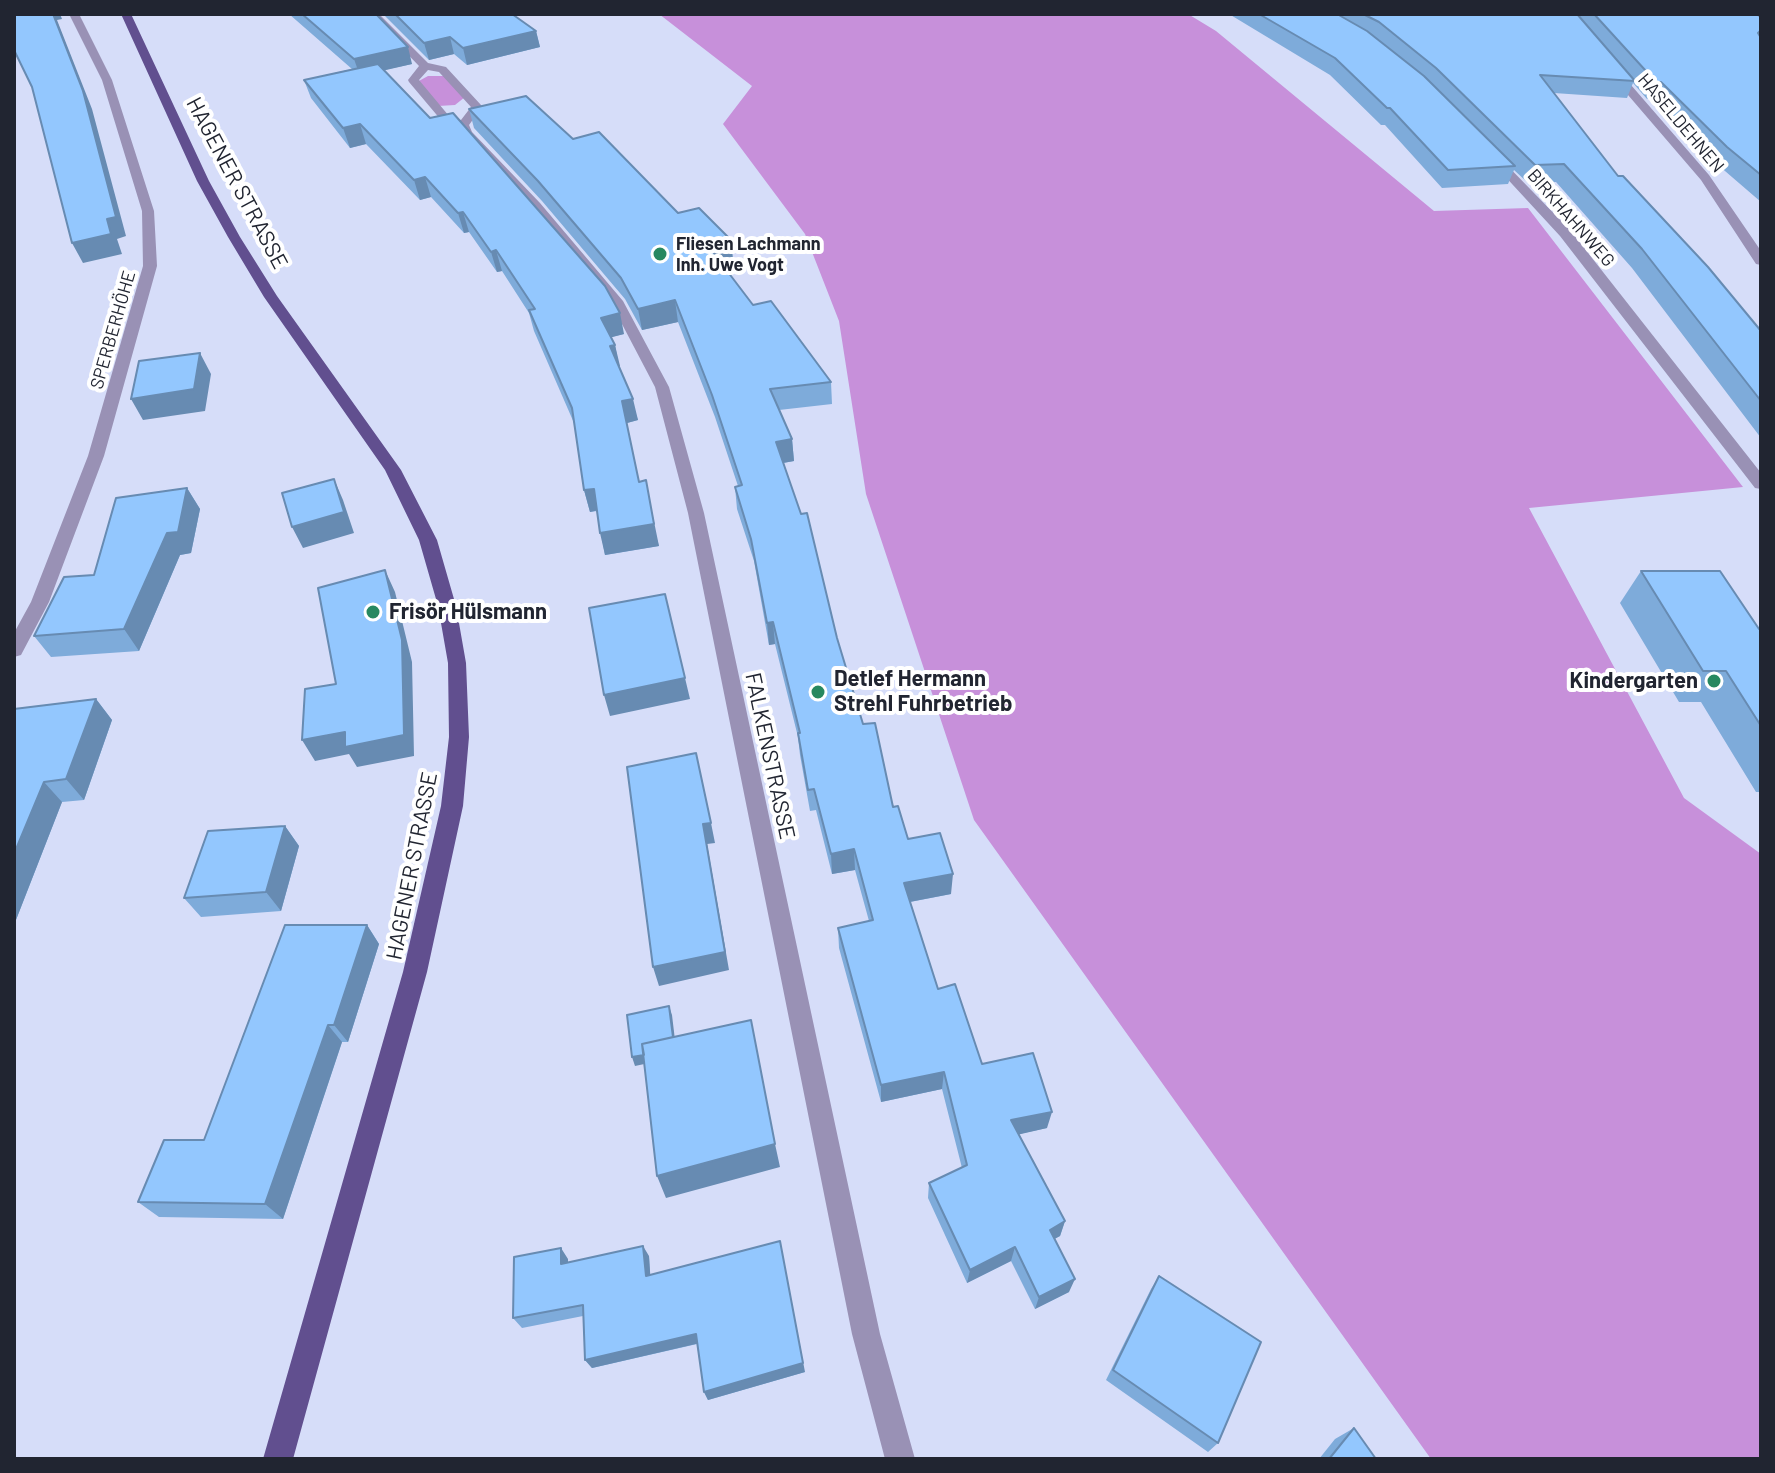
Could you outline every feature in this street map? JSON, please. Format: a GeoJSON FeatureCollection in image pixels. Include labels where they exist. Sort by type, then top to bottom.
{"type":"FeatureCollection","features":[{"type":"Feature","properties":{"kind":"main road","name":"HAGENER STRASSE"},"geometry":{"type":"LineString","coordinates":[[126,14],[203,181],[234,237],[271,297],[400,484],[428,540],[447,606],[457,663],[459,737],[452,806],[426,927],[278,1459]]}},
{"type":"Feature","properties":{"kind":"street","name":"SPERBERHÖHE"},"geometry":{"type":"LineString","coordinates":[[14,650],[40,602],[96,456],[150,266],[148,211],[107,80],[74,14]]}},
{"type":"Feature","properties":{"kind":"street"},"geometry":{"type":"LineString","coordinates":[[374,14],[425,66],[442,69],[477,107],[463,125]]}},
{"type":"Feature","properties":{"kind":"street","name":"HASELDEHNEN"},"geometry":{"type":"LineString","coordinates":[[1605,61],[1705,178],[1761,261]]}},
{"type":"Feature","properties":{"kind":"street","name":"FALKENSTRASSE"},"geometry":{"type":"LineString","coordinates":[[425,66],[413,80],[445,118],[463,125],[618,304],[662,387],[696,513],[866,1334],[900,1459]]}},
{"type":"Feature","properties":{"kind":"street","name":"BIRKHAHNWEG"},"geometry":{"type":"LineString","coordinates":[[1484,147],[1565,233],[1761,484]]}},
{"type":"Feature","properties":{"kind":"shaded area"},"geometry":{"type":"Polygon","coordinates":[[[659,14],[1188,14],[1216,31],[1434,211],[1528,208],[1743,487],[1529,508],[1684,798],[1761,854],[1761,1459],[1431,1459],[974,820],[866,494],[839,321],[805,234],[723,124],[752,86],[659,14]]]}},
{"type":"Feature","properties":{"kind":"shaded area"},"geometry":{"type":"Polygon","coordinates":[[[428,76],[446,76],[465,97],[455,105],[438,106],[417,82],[428,76]]]}},
{"type":"Feature","properties":{"kind":"building"},"geometry":{"type":"Polygon","coordinates":[[[14,14],[53,14],[83,91],[116,217],[107,219],[111,234],[72,243],[32,87],[14,50],[14,14]]]}},
{"type":"Feature","properties":{"kind":"building"},"geometry":{"type":"Polygon","coordinates":[[[302,14],[376,14],[408,47],[354,59],[302,14]]]}},
{"type":"Feature","properties":{"kind":"building"},"geometry":{"type":"Polygon","coordinates":[[[395,14],[512,14],[536,31],[463,48],[450,37],[424,43],[395,14]]]}},
{"type":"Feature","properties":{"kind":"building"},"geometry":{"type":"Polygon","coordinates":[[[1259,14],[1337,14],[1367,31],[1424,76],[1515,166],[1448,170],[1390,108],[1335,58],[1259,14]]]}},
{"type":"Feature","properties":{"kind":"building"},"geometry":{"type":"Polygon","coordinates":[[[1363,14],[1577,14],[1635,81],[1540,75],[1618,176],[1623,176],[1708,267],[1761,331],[1761,401],[1642,249],[1564,164],[1535,165],[1436,68],[1379,22],[1363,14]]]}},
{"type":"Feature","properties":{"kind":"building"},"geometry":{"type":"Polygon","coordinates":[[[1594,14],[1756,14],[1761,17],[1758,33],[1761,38],[1761,175],[1727,147],[1661,82],[1656,82],[1594,14]]]}},
{"type":"Feature","properties":{"kind":"building"},"geometry":{"type":"Polygon","coordinates":[[[378,64],[430,118],[453,113],[605,286],[620,313],[601,318],[615,345],[610,346],[633,399],[622,401],[639,482],[646,480],[654,524],[600,533],[594,489],[584,490],[572,408],[529,310],[535,309],[496,250],[491,252],[463,212],[458,213],[425,177],[414,180],[360,124],[343,128],[304,80],[378,64]]]}},
{"type":"Feature","properties":{"kind":"building"},"geometry":{"type":"Polygon","coordinates":[[[526,96],[573,139],[599,132],[678,213],[699,208],[731,240],[709,247],[753,305],[771,301],[831,382],[770,389],[792,439],[776,442],[801,514],[807,513],[837,638],[863,724],[875,723],[893,807],[898,806],[908,839],[940,833],[953,874],[904,883],[938,989],[955,984],[982,1064],[1033,1053],[1052,1112],[1011,1120],[1065,1221],[1050,1230],[1075,1279],[1039,1297],[1015,1247],[970,1270],[929,1183],[967,1165],[944,1072],[881,1085],[838,928],[873,920],[854,849],[831,854],[814,789],[808,790],[800,733],[773,622],[767,623],[751,539],[735,487],[742,485],[712,395],[675,300],[638,309],[621,278],[538,181],[469,109],[526,96]]]}},
{"type":"Feature","properties":{"kind":"building"},"geometry":{"type":"Polygon","coordinates":[[[200,353],[194,389],[131,399],[139,361],[200,353]]]}},
{"type":"Feature","properties":{"kind":"building"},"geometry":{"type":"Polygon","coordinates":[[[334,479],[344,512],[292,527],[282,493],[334,479]]]}},
{"type":"Feature","properties":{"kind":"building"},"geometry":{"type":"Polygon","coordinates":[[[187,488],[178,532],[167,533],[124,629],[34,636],[64,577],[94,575],[116,498],[187,488]]]}},
{"type":"Feature","properties":{"kind":"building"},"geometry":{"type":"Polygon","coordinates":[[[385,570],[402,640],[404,735],[345,747],[345,732],[302,740],[305,689],[336,684],[318,588],[385,570]]]}},
{"type":"Feature","properties":{"kind":"building"},"geometry":{"type":"Polygon","coordinates":[[[1641,571],[1720,571],[1761,629],[1761,726],[1726,671],[1703,671],[1641,571]]]}},
{"type":"Feature","properties":{"kind":"building"},"geometry":{"type":"Polygon","coordinates":[[[665,594],[685,678],[604,695],[589,608],[665,594]]]}},
{"type":"Feature","properties":{"kind":"building"},"geometry":{"type":"Polygon","coordinates":[[[96,699],[66,779],[44,782],[14,854],[14,709],[96,699]]]}},
{"type":"Feature","properties":{"kind":"building"},"geometry":{"type":"Polygon","coordinates":[[[696,753],[711,823],[703,824],[725,952],[653,967],[627,767],[696,753]]]}},
{"type":"Feature","properties":{"kind":"building"},"geometry":{"type":"Polygon","coordinates":[[[285,826],[266,892],[184,898],[208,831],[285,826]]]}},
{"type":"Feature","properties":{"kind":"building"},"geometry":{"type":"Polygon","coordinates":[[[285,925],[367,925],[334,1025],[328,1025],[265,1204],[138,1202],[164,1140],[204,1140],[285,925]]]}},
{"type":"Feature","properties":{"kind":"building"},"geometry":{"type":"Polygon","coordinates":[[[669,1006],[673,1037],[642,1044],[644,1055],[632,1057],[627,1015],[669,1006]]]}},
{"type":"Feature","properties":{"kind":"building"},"geometry":{"type":"Polygon","coordinates":[[[751,1020],[775,1144],[657,1176],[642,1044],[751,1020]]]}},
{"type":"Feature","properties":{"kind":"building"},"geometry":{"type":"Polygon","coordinates":[[[780,1241],[803,1363],[704,1392],[696,1334],[585,1360],[583,1305],[513,1318],[514,1257],[561,1248],[561,1264],[643,1246],[646,1276],[780,1241]]]}},
{"type":"Feature","properties":{"kind":"building"},"geometry":{"type":"Polygon","coordinates":[[[1159,1276],[1261,1342],[1218,1443],[1113,1370],[1159,1276]]]}},
{"type":"Feature","properties":{"kind":"building"},"geometry":{"type":"Polygon","coordinates":[[[1354,1428],[1376,1459],[1329,1459],[1354,1428]]]}},
{"type":"Feature","properties":{"kind":"place","name":"Fliesen Lachmann Inh. Uwe Vogt"},"geometry":{"type":"Point","coordinates":[660,254]}},
{"type":"Feature","properties":{"kind":"place","name":"Frisör Hülsmann"},"geometry":{"type":"Point","coordinates":[373,612]}},
{"type":"Feature","properties":{"kind":"place","name":"Kindergarten"},"geometry":{"type":"Point","coordinates":[1714,681]}},
{"type":"Feature","properties":{"kind":"place","name":"Detlef Hermann Strehl Fuhrbetrieb"},"geometry":{"type":"Point","coordinates":[818,692]}}]}
